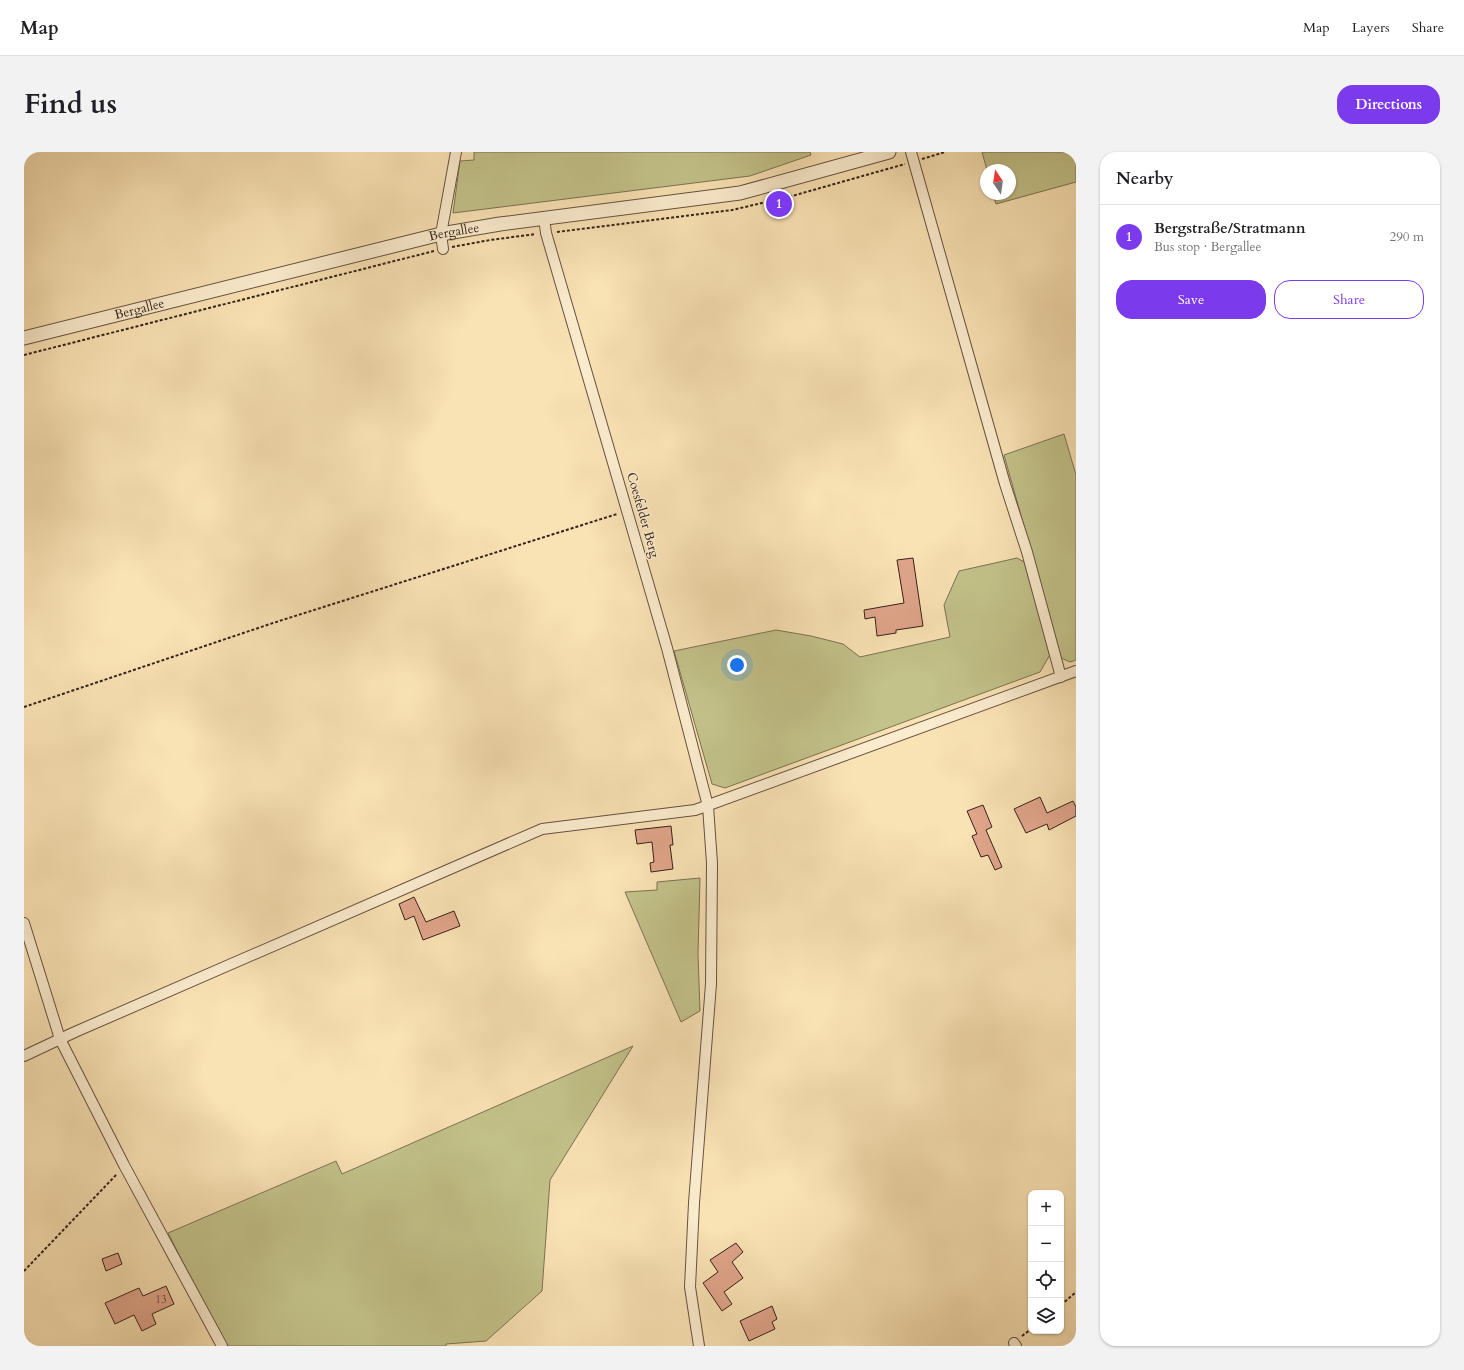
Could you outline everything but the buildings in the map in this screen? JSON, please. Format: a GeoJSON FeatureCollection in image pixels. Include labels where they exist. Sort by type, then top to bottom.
{"type":"FeatureCollection","features":[{"type":"Feature","properties":{"kind":"street"},"geometry":{"type":"LineString","coordinates":[[443,249],[441,234],[456,152]]}},
{"type":"Feature","properties":{"kind":"street","name":"Bergallee"},"geometry":{"type":"LineString","coordinates":[[24,338],[441,234],[544,218],[740,193],[889,152]]}},
{"type":"Feature","properties":{"kind":"street"},"geometry":{"type":"LineString","coordinates":[[911,152],[1005,484],[1027,552],[1061,677]]}},
{"type":"Feature","properties":{"kind":"street","name":"Coesfelder Berg"},"geometry":{"type":"LineString","coordinates":[[544,218],[546,233],[667,648],[708,806],[712,862],[711,984],[694,1204],[690,1287],[698,1346]]}},
{"type":"Feature","properties":{"kind":"street"},"geometry":{"type":"LineString","coordinates":[[24,1056],[542,829],[695,810],[1076,671]]}},
{"type":"Feature","properties":{"kind":"street"},"geometry":{"type":"LineString","coordinates":[[24,923],[54,1024],[60,1039],[124,1165],[222,1346]]}},
{"type":"Feature","properties":{"kind":"path"},"geometry":{"type":"LineString","coordinates":[[24,355],[443,249],[490,240],[546,233]]}},
{"type":"Feature","properties":{"kind":"path"},"geometry":{"type":"LineString","coordinates":[[24,707],[273,623],[628,510]]}},
{"type":"Feature","properties":{"kind":"path"},"geometry":{"type":"LineString","coordinates":[[24,1271],[124,1165]]}},
{"type":"Feature","properties":{"kind":"path"},"geometry":{"type":"LineString","coordinates":[[1064,1302],[1076,1292]]}},
{"type":"Feature","properties":{"kind":"shaded area"},"geometry":{"type":"Polygon","coordinates":[[[474,152],[810,152],[811,155],[750,176],[453,213],[460,161],[474,160],[474,152]]]}},
{"type":"Feature","properties":{"kind":"shaded area"},"geometry":{"type":"Polygon","coordinates":[[[982,152],[1076,152],[1076,182],[1016,198],[1016,164],[985,164],[982,152]]]}},
{"type":"Feature","properties":{"kind":"shaded area"},"geometry":{"type":"Polygon","coordinates":[[[995,200],[1011,200],[996,204],[995,200]]]}},
{"type":"Feature","properties":{"kind":"shaded area"},"geometry":{"type":"Polygon","coordinates":[[[1064,434],[1076,475],[1076,660],[1070,662],[1061,658],[1004,455],[1064,434]]]}},
{"type":"Feature","properties":{"kind":"shaded area"},"geometry":{"type":"Polygon","coordinates":[[[1017,558],[1026,563],[1051,653],[1040,672],[725,788],[712,784],[674,651],[776,630],[811,636],[843,644],[860,657],[950,637],[944,605],[959,571],[1017,558]]]}},
{"type":"Feature","properties":{"kind":"shaded area"},"geometry":{"type":"Polygon","coordinates":[[[700,878],[698,954],[700,1011],[681,1022],[625,892],[657,890],[657,882],[700,878]]]}},
{"type":"Feature","properties":{"kind":"shaded area"},"geometry":{"type":"Polygon","coordinates":[[[633,1046],[550,1180],[542,1291],[486,1341],[446,1344],[446,1346],[228,1346],[214,1324],[168,1233],[336,1161],[342,1174],[633,1046]]]}},
{"type":"Feature","properties":{"kind":"place","name":"Bergstraße/Stratmann"},"geometry":{"type":"Point","coordinates":[779,204]}}]}
